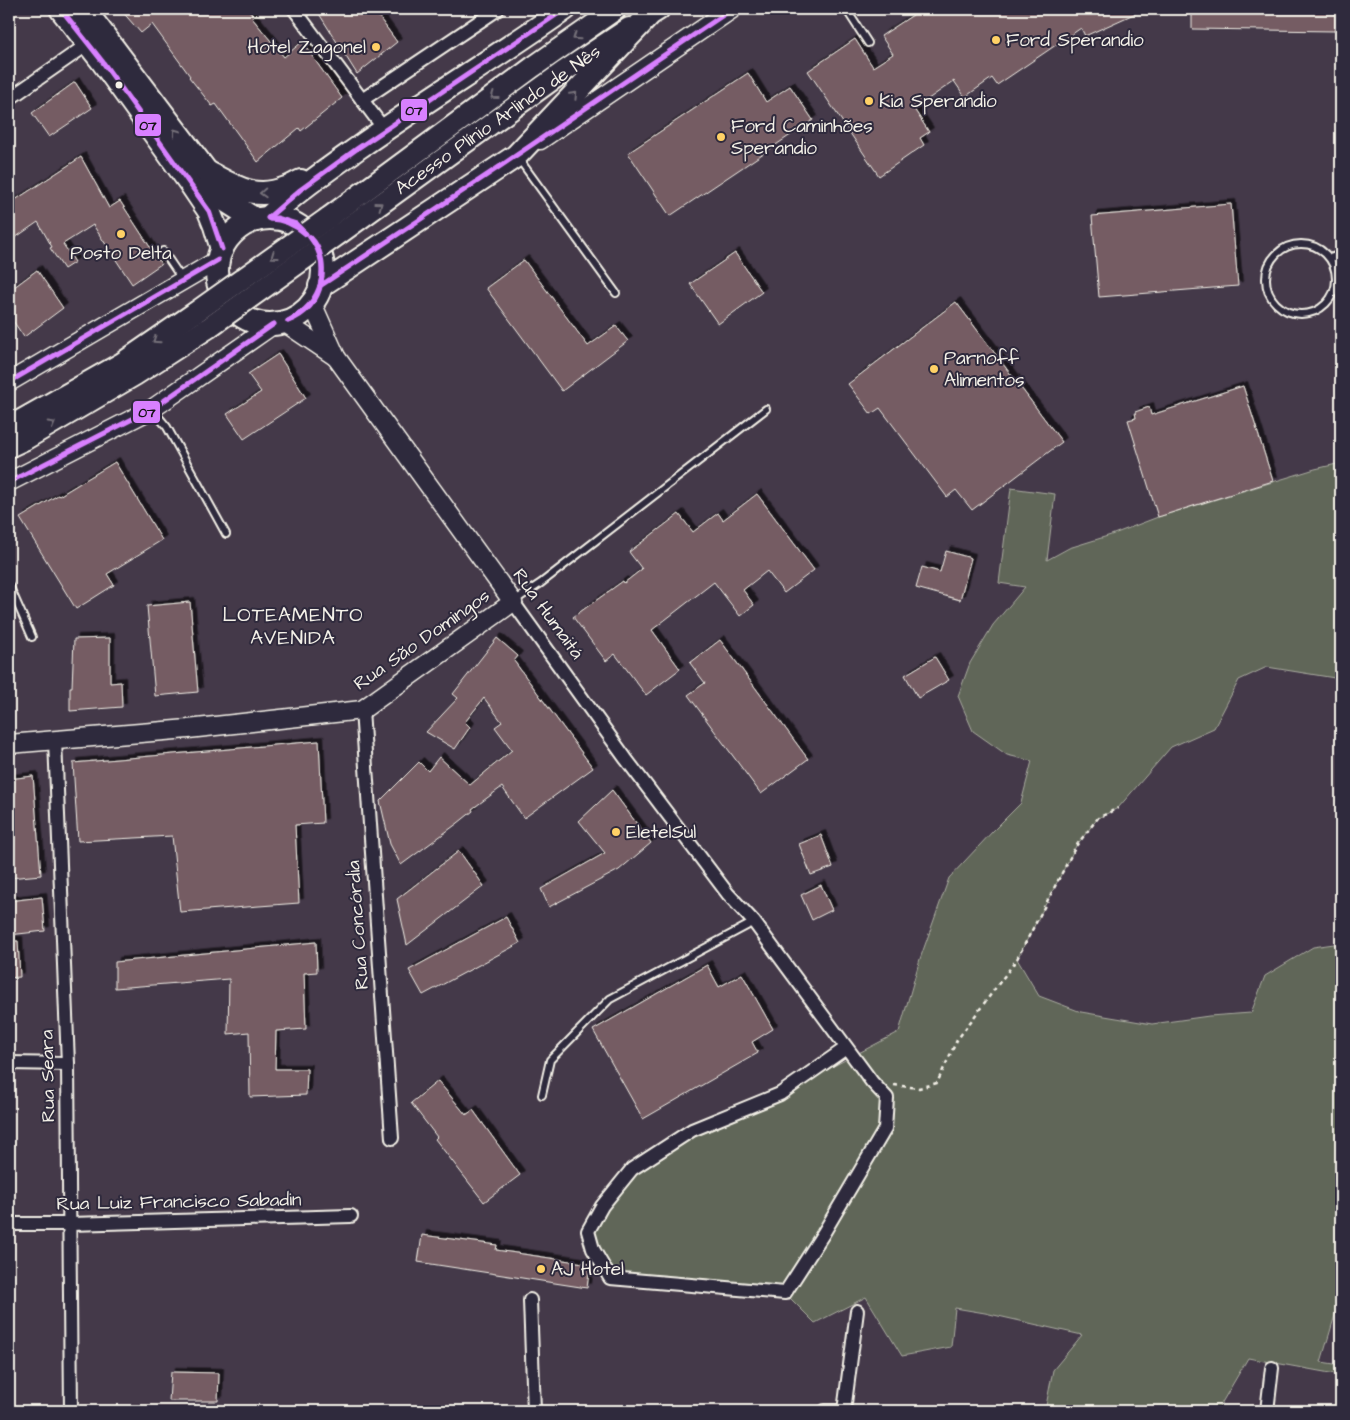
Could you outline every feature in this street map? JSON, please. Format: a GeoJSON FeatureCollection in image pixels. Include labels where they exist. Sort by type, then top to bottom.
{"type":"FeatureCollection","features":[{"type":"Feature","properties":{"kind":"highway"},"geometry":{"type":"LineString","coordinates":[[61,9],[168,152],[209,211],[215,226],[220,255]]}},
{"type":"Feature","properties":{"kind":"highway"},"geometry":{"type":"LineString","coordinates":[[84,9],[206,171],[224,198],[262,219]]}},
{"type":"Feature","properties":{"kind":"highway"},"geometry":{"type":"LineString","coordinates":[[262,219],[384,130],[565,9]]}},
{"type":"Feature","properties":{"kind":"highway"},"geometry":{"type":"LineString","coordinates":[[316,295],[322,270],[320,254],[309,235],[300,228],[290,222],[279,219],[262,219],[245,224],[228,239],[220,255],[217,272],[218,284],[228,304],[244,317],[254,322],[279,323],[302,312],[316,295],[516,156],[654,12]]}},
{"type":"Feature","properties":{"kind":"highway"},"geometry":{"type":"LineString","coordinates":[[206,171],[238,188],[254,193],[286,188],[325,172]]}},
{"type":"Feature","properties":{"kind":"main road","name":"Acesso Plínio Arlindo de Nês"},"geometry":{"type":"LineString","coordinates":[[9,427],[122,364],[328,218],[533,67],[616,9]]}},
{"type":"Feature","properties":{"kind":"main road","name":"Acesso Plínio Arlindo de Nês"},"geometry":{"type":"LineString","coordinates":[[9,447],[135,375],[208,328],[563,72],[654,12]]}},
{"type":"Feature","properties":{"kind":"street"},"geometry":{"type":"LineString","coordinates":[[294,9],[384,130]]}},
{"type":"Feature","properties":{"kind":"street"},"geometry":{"type":"LineString","coordinates":[[362,100],[498,9]]}},
{"type":"Feature","properties":{"kind":"street"},"geometry":{"type":"LineString","coordinates":[[516,156],[732,9]]}},
{"type":"Feature","properties":{"kind":"street"},"geometry":{"type":"LineString","coordinates":[[9,99],[88,44]]}},
{"type":"Feature","properties":{"kind":"street"},"geometry":{"type":"LineString","coordinates":[[9,382],[117,318],[183,282],[220,255]]}},
{"type":"Feature","properties":{"kind":"street","name":"Rua Humaitá"},"geometry":{"type":"LineString","coordinates":[[316,295],[336,357],[626,759],[728,894],[754,922],[872,1082],[887,1098],[885,1128],[823,1234],[785,1293],[610,1278],[593,1249],[588,1231],[602,1206],[632,1169],[692,1130],[780,1094],[846,1048]]}},
{"type":"Feature","properties":{"kind":"street"},"geometry":{"type":"LineString","coordinates":[[9,482],[152,409],[279,323]]}},
{"type":"Feature","properties":{"kind":"street","name":"Rua Humaitá"},"geometry":{"type":"LineString","coordinates":[[279,323],[336,357]]}},
{"type":"Feature","properties":{"kind":"street","name":"Rua São Domingos"},"geometry":{"type":"LineString","coordinates":[[9,744],[188,729],[362,710],[513,602]]}},
{"type":"Feature","properties":{"kind":"street","name":"Rua Concórdia"},"geometry":{"type":"LineString","coordinates":[[362,710],[392,1138]]}},
{"type":"Feature","properties":{"kind":"street","name":"Rua Seara"},"geometry":{"type":"LineString","coordinates":[[55,740],[68,1064],[71,1411]]}},
{"type":"Feature","properties":{"kind":"street"},"geometry":{"type":"LineString","coordinates":[[9,1063],[68,1064]]}},
{"type":"Feature","properties":{"kind":"street","name":"Rua Luiz Francisco Sabadin"},"geometry":{"type":"LineString","coordinates":[[9,1224],[351,1216]]}},
{"type":"Feature","properties":{"kind":"street"},"geometry":{"type":"LineString","coordinates":[[530,1300],[534,1411]]}},
{"type":"Feature","properties":{"kind":"street"},"geometry":{"type":"LineString","coordinates":[[824,1411],[844,1411],[857,1311]]}},
{"type":"Feature","properties":{"kind":"street"},"geometry":{"type":"LineString","coordinates":[[1268,1411],[1272,1368]]}},
{"type":"Feature","properties":{"kind":"lane"},"geometry":{"type":"LineString","coordinates":[[846,9],[868,43]]}},
{"type":"Feature","properties":{"kind":"lane"},"geometry":{"type":"LineString","coordinates":[[516,156],[616,293]]}},
{"type":"Feature","properties":{"kind":"lane"},"geometry":{"type":"LineString","coordinates":[[1301,243],[1317,247],[1330,258],[1336,273],[1338,288],[1326,304],[1311,312],[1294,313],[1278,305],[1269,291],[1266,274],[1272,259],[1285,248],[1301,243]]}},
{"type":"Feature","properties":{"kind":"lane"},"geometry":{"type":"LineString","coordinates":[[162,251],[183,282]]}},
{"type":"Feature","properties":{"kind":"lane"},"geometry":{"type":"LineString","coordinates":[[1330,258],[1341,254]]}},
{"type":"Feature","properties":{"kind":"lane"},"geometry":{"type":"LineString","coordinates":[[152,409],[167,427],[226,534]]}},
{"type":"Feature","properties":{"kind":"lane","name":"Rua São Domingos"},"geometry":{"type":"LineString","coordinates":[[513,602],[541,583],[766,409]]}},
{"type":"Feature","properties":{"kind":"lane"},"geometry":{"type":"LineString","coordinates":[[9,585],[32,637]]}},
{"type":"Feature","properties":{"kind":"lane"},"geometry":{"type":"LineString","coordinates":[[542,1095],[550,1060],[610,999],[754,922]]}},
{"type":"Feature","properties":{"kind":"path"},"geometry":{"type":"LineString","coordinates":[[872,1082],[920,1088],[937,1083],[956,1040],[1017,958],[1076,846],[1098,818],[1118,808]]}},
{"type":"Feature","properties":{"kind":"green space"},"geometry":{"type":"Polygon","coordinates":[[[1341,463],[1341,679],[1267,667],[1239,680],[1214,728],[1171,747],[1118,808],[1098,818],[1076,846],[1017,959],[1039,996],[1081,1012],[1152,1024],[1209,1016],[1251,1013],[1265,976],[1313,947],[1341,943],[1341,1295],[1321,1362],[1341,1365],[1341,1375],[1248,1358],[1217,1411],[1045,1411],[1053,1370],[1082,1335],[955,1308],[951,1347],[902,1356],[866,1297],[815,1323],[785,1293],[610,1278],[588,1231],[632,1169],[692,1130],[780,1094],[899,1032],[920,959],[949,878],[1021,803],[1032,761],[1007,755],[973,731],[958,696],[970,663],[993,625],[1025,587],[999,583],[1011,488],[1055,494],[1047,560],[1069,548],[1111,535],[1158,517],[1315,469],[1341,463]]]}},
{"type":"Feature","properties":{"kind":"building"},"geometry":{"type":"Polygon","coordinates":[[[120,9],[248,9],[253,16],[252,18],[284,57],[302,42],[342,98],[301,131],[299,128],[258,162],[216,104],[212,106],[189,77],[152,24],[141,33],[120,9]]]}},
{"type":"Feature","properties":{"kind":"building"},"geometry":{"type":"Polygon","coordinates":[[[316,9],[373,9],[397,42],[357,74],[316,9]]]}},
{"type":"Feature","properties":{"kind":"building"},"geometry":{"type":"Polygon","coordinates":[[[922,9],[1145,9],[1085,36],[1081,28],[997,85],[992,78],[965,97],[954,81],[914,109],[929,132],[920,138],[924,145],[879,176],[808,71],[855,39],[873,67],[893,54],[881,36],[922,9]]]}},
{"type":"Feature","properties":{"kind":"building"},"geometry":{"type":"Polygon","coordinates":[[[1192,9],[1335,9],[1335,31],[1192,29],[1192,9]]]}},
{"type":"Feature","properties":{"kind":"building","name":"Ford Caminhões Sperandio"},"geometry":{"type":"Polygon","coordinates":[[[748,73],[766,102],[790,86],[813,120],[670,216],[628,153],[748,73]]]}},
{"type":"Feature","properties":{"kind":"building"},"geometry":{"type":"Polygon","coordinates":[[[75,82],[92,108],[49,137],[32,113],[75,82]]]}},
{"type":"Feature","properties":{"kind":"building"},"geometry":{"type":"Polygon","coordinates":[[[81,157],[109,208],[120,201],[161,264],[132,284],[93,225],[63,244],[75,262],[64,269],[50,248],[52,247],[38,222],[9,242],[9,204],[81,157]]]}},
{"type":"Feature","properties":{"kind":"building"},"geometry":{"type":"Polygon","coordinates":[[[1231,204],[1238,286],[1099,297],[1092,216],[1231,204]]]}},
{"type":"Feature","properties":{"kind":"building"},"geometry":{"type":"Polygon","coordinates":[[[735,253],[762,292],[718,324],[690,284],[735,253]]]}},
{"type":"Feature","properties":{"kind":"building"},"geometry":{"type":"Polygon","coordinates":[[[524,260],[588,346],[616,326],[628,341],[562,391],[486,288],[524,260]]]}},
{"type":"Feature","properties":{"kind":"building"},"geometry":{"type":"Polygon","coordinates":[[[37,270],[63,308],[24,337],[9,315],[9,291],[37,270]]]}},
{"type":"Feature","properties":{"kind":"building"},"geometry":{"type":"Polygon","coordinates":[[[956,302],[1062,442],[972,510],[956,490],[947,497],[880,408],[871,414],[848,384],[956,302]]]}},
{"type":"Feature","properties":{"kind":"building"},"geometry":{"type":"Polygon","coordinates":[[[278,354],[306,398],[244,439],[227,414],[261,392],[248,374],[278,354]]]}},
{"type":"Feature","properties":{"kind":"building"},"geometry":{"type":"Polygon","coordinates":[[[1243,386],[1273,481],[1158,517],[1128,420],[1136,418],[1135,412],[1149,407],[1151,415],[1243,386]]]}},
{"type":"Feature","properties":{"kind":"building"},"geometry":{"type":"Polygon","coordinates":[[[115,462],[162,540],[107,574],[114,585],[76,609],[20,518],[115,462]]]}},
{"type":"Feature","properties":{"kind":"building"},"geometry":{"type":"Polygon","coordinates":[[[757,494],[814,570],[784,593],[767,571],[743,590],[754,605],[740,616],[714,582],[652,630],[680,669],[646,695],[615,654],[606,661],[573,617],[642,569],[629,552],[679,514],[693,532],[718,513],[723,520],[757,494]]]}},
{"type":"Feature","properties":{"kind":"building"},"geometry":{"type":"Polygon","coordinates":[[[946,551],[971,558],[960,600],[916,588],[922,567],[940,572],[946,551]]]}},
{"type":"Feature","properties":{"kind":"building"},"geometry":{"type":"Polygon","coordinates":[[[190,602],[198,692],[155,696],[147,606],[190,602]]]}},
{"type":"Feature","properties":{"kind":"building"},"geometry":{"type":"Polygon","coordinates":[[[110,638],[110,683],[121,682],[122,707],[70,711],[74,639],[110,638]]]}},
{"type":"Feature","properties":{"kind":"building"},"geometry":{"type":"Polygon","coordinates":[[[497,638],[518,656],[514,661],[593,768],[524,818],[502,787],[472,809],[473,811],[458,823],[401,865],[390,844],[380,801],[419,762],[428,771],[439,757],[470,785],[512,750],[495,727],[502,722],[484,698],[465,722],[470,727],[455,749],[426,732],[458,698],[453,694],[497,638]]]}},
{"type":"Feature","properties":{"kind":"building"},"geometry":{"type":"Polygon","coordinates":[[[720,640],[808,759],[761,794],[688,695],[705,683],[690,663],[720,640]]]}},
{"type":"Feature","properties":{"kind":"building"},"geometry":{"type":"Polygon","coordinates":[[[935,657],[949,680],[918,698],[905,675],[935,657]]]}},
{"type":"Feature","properties":{"kind":"building"},"geometry":{"type":"Polygon","coordinates":[[[319,741],[323,823],[295,825],[299,903],[180,912],[172,836],[78,841],[73,763],[319,741]]]}},
{"type":"Feature","properties":{"kind":"building"},"geometry":{"type":"Polygon","coordinates":[[[33,776],[41,875],[9,878],[9,779],[33,776]]]}},
{"type":"Feature","properties":{"kind":"building","name":"EletelSul"},"geometry":{"type":"Polygon","coordinates":[[[612,790],[651,843],[619,870],[549,907],[541,889],[605,853],[579,821],[612,790]]]}},
{"type":"Feature","properties":{"kind":"building"},"geometry":{"type":"Polygon","coordinates":[[[821,835],[833,867],[811,875],[799,844],[821,835]]]}},
{"type":"Feature","properties":{"kind":"building"},"geometry":{"type":"Polygon","coordinates":[[[459,851],[484,886],[407,945],[397,899],[459,851]]]}},
{"type":"Feature","properties":{"kind":"building"},"geometry":{"type":"Polygon","coordinates":[[[821,885],[832,910],[812,920],[801,895],[821,885]]]}},
{"type":"Feature","properties":{"kind":"building"},"geometry":{"type":"Polygon","coordinates":[[[42,897],[45,931],[9,935],[9,901],[42,897]]]}},
{"type":"Feature","properties":{"kind":"building"},"geometry":{"type":"Polygon","coordinates":[[[506,917],[520,943],[423,995],[409,970],[506,917]]]}},
{"type":"Feature","properties":{"kind":"building"},"geometry":{"type":"Polygon","coordinates":[[[9,941],[18,941],[20,977],[9,978],[9,941]]]}},
{"type":"Feature","properties":{"kind":"building"},"geometry":{"type":"Polygon","coordinates":[[[316,942],[317,972],[304,973],[306,1029],[276,1031],[275,1069],[307,1069],[306,1095],[250,1097],[249,1032],[228,1034],[229,979],[115,988],[115,962],[316,942]]]}},
{"type":"Feature","properties":{"kind":"building"},"geometry":{"type":"Polygon","coordinates":[[[707,965],[719,987],[742,974],[773,1029],[752,1042],[758,1053],[643,1119],[593,1030],[707,965]]]}},
{"type":"Feature","properties":{"kind":"building"},"geometry":{"type":"Polygon","coordinates":[[[438,1081],[466,1115],[473,1110],[520,1175],[484,1202],[435,1139],[437,1137],[411,1103],[438,1081]]]}},
{"type":"Feature","properties":{"kind":"building"},"geometry":{"type":"Polygon","coordinates":[[[422,1235],[497,1245],[496,1250],[590,1264],[587,1288],[418,1262],[422,1235]]]}},
{"type":"Feature","properties":{"kind":"building"},"geometry":{"type":"Polygon","coordinates":[[[171,1372],[219,1373],[218,1401],[169,1401],[171,1372]]]}},
{"type":"Feature","properties":{"kind":"transit line","name":"07"},"geometry":{"type":"LineString","coordinates":[[61,9],[102,61],[209,211],[222,249]]}},
{"type":"Feature","properties":{"kind":"transit line","name":"07"},"geometry":{"type":"LineString","coordinates":[[268,218],[300,190],[358,148],[565,9]]}},
{"type":"Feature","properties":{"kind":"transit line","name":"07"},"geometry":{"type":"LineString","coordinates":[[320,286],[732,9]]}},
{"type":"Feature","properties":{"kind":"transit line","name":"07"},"geometry":{"type":"LineString","coordinates":[[270,219],[277,218],[296,224],[306,234]]}},
{"type":"Feature","properties":{"kind":"transit line","name":"07"},"geometry":{"type":"LineString","coordinates":[[270,219],[289,223],[306,234]]}},
{"type":"Feature","properties":{"kind":"transit line","name":"07"},"geometry":{"type":"LineString","coordinates":[[310,237],[320,252],[321,282]]}},
{"type":"Feature","properties":{"kind":"transit line","name":"07"},"geometry":{"type":"LineString","coordinates":[[310,237],[320,258],[321,282]]}},
{"type":"Feature","properties":{"kind":"transit line","name":"07"},"geometry":{"type":"LineString","coordinates":[[9,382],[218,260]]}},
{"type":"Feature","properties":{"kind":"transit line","name":"07"},"geometry":{"type":"LineString","coordinates":[[288,321],[300,314],[309,305],[316,295],[321,282]]}},
{"type":"Feature","properties":{"kind":"transit line","name":"07"},"geometry":{"type":"LineString","coordinates":[[288,321],[300,315],[310,306],[317,295],[321,282]]}},
{"type":"Feature","properties":{"kind":"transit line","name":"07"},"geometry":{"type":"LineString","coordinates":[[9,482],[152,409],[274,324]]}},
{"type":"Feature","properties":{"kind":"place","name":"Ford Sperandio"},"geometry":{"type":"Point","coordinates":[996,40]}},
{"type":"Feature","properties":{"kind":"place","name":"Hotel Zagonel"},"geometry":{"type":"Point","coordinates":[376,47]}},
{"type":"Feature","properties":{"kind":"place","name":"Kia Sperandio"},"geometry":{"type":"Point","coordinates":[869,101]}},
{"type":"Feature","properties":{"kind":"place","name":"Ford Caminhões Sperandio"},"geometry":{"type":"Point","coordinates":[721,137]}},
{"type":"Feature","properties":{"kind":"place","name":"Posto Delta"},"geometry":{"type":"Point","coordinates":[121,234]}},
{"type":"Feature","properties":{"kind":"place","name":"Parnoff Alimentos"},"geometry":{"type":"Point","coordinates":[934,369]}},
{"type":"Feature","properties":{"kind":"place","name":"EletelSul"},"geometry":{"type":"Point","coordinates":[616,832]}},
{"type":"Feature","properties":{"kind":"place","name":"AJ Hotel"},"geometry":{"type":"Point","coordinates":[541,1269]}},
{"type":"Feature","properties":{"kind":"district","name":"LOTEAMENTO AVENIDA"},"geometry":{"type":"Point","coordinates":[293,626]}}]}
